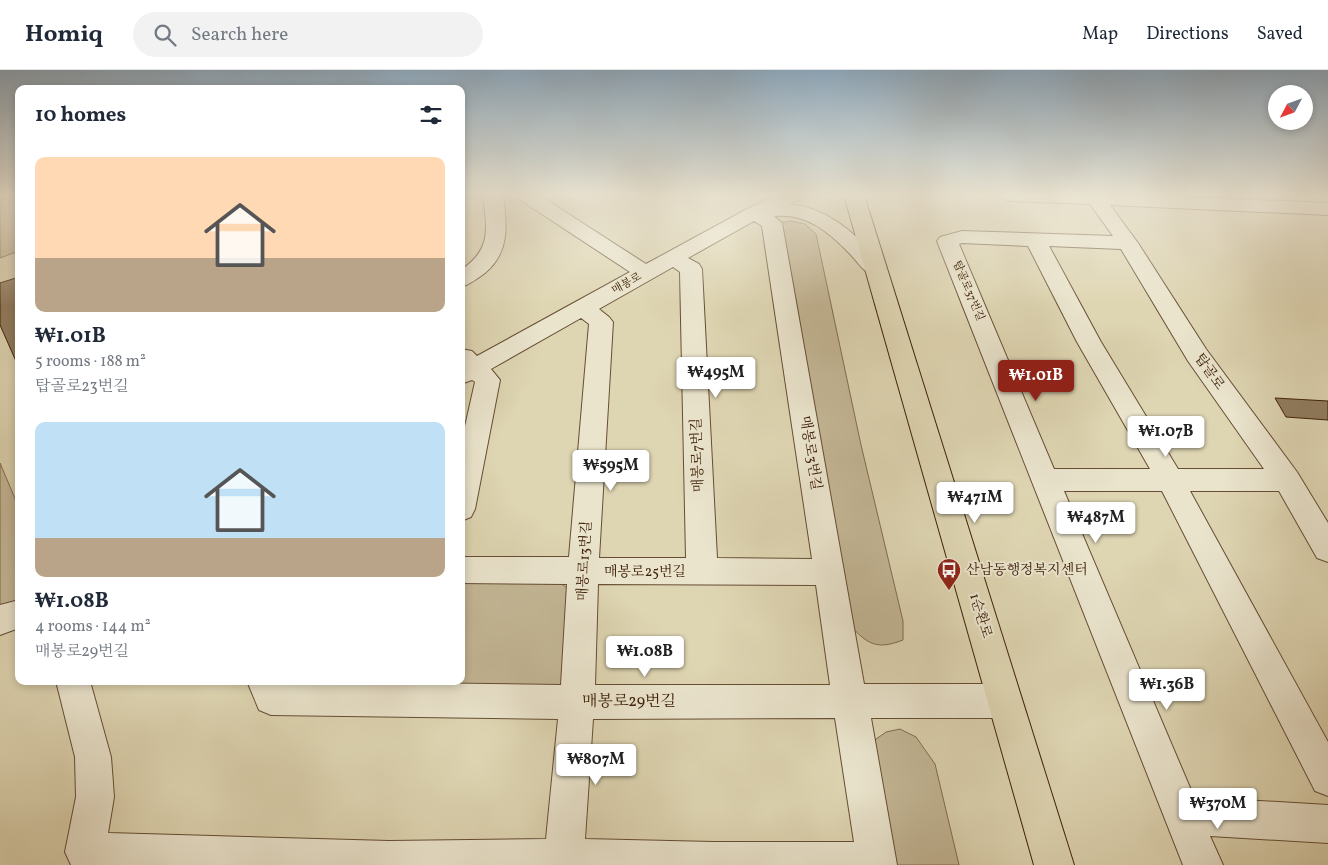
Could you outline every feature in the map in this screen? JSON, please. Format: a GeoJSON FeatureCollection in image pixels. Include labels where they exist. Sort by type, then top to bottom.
{"type":"FeatureCollection","features":[{"type":"Feature","properties":{"kind":"main road","name":"1순환로"},"geometry":{"type":"LineString","coordinates":[[865,232],[1054,865]]}},
{"type":"Feature","properties":{"kind":"street"},"geometry":{"type":"LineString","coordinates":[[465,277],[492,253],[494,232]]}},
{"type":"Feature","properties":{"kind":"street"},"geometry":{"type":"LineString","coordinates":[[583,232],[646,273]]}},
{"type":"Feature","properties":{"kind":"street","name":"매봉로"},"geometry":{"type":"LineString","coordinates":[[466,366],[583,308],[720,232]]}},
{"type":"Feature","properties":{"kind":"street","name":"매봉로3번길"},"geometry":{"type":"LineString","coordinates":[[773,232],[877,864]]}},
{"type":"Feature","properties":{"kind":"street"},"geometry":{"type":"LineString","coordinates":[[840,232],[875,267]]}},
{"type":"Feature","properties":{"kind":"street","name":"탑골로"},"geometry":{"type":"LineString","coordinates":[[1120,232],[1197,355],[1287,480],[1328,549]]}},
{"type":"Feature","properties":{"kind":"street","name":"탑골로37번길"},"geometry":{"type":"LineString","coordinates":[[1046,480],[948,241],[962,237],[1128,243]]}},
{"type":"Feature","properties":{"kind":"street"},"geometry":{"type":"LineString","coordinates":[[1036,241],[1089,342],[1170,479],[1328,778]]}},
{"type":"Feature","properties":{"kind":"street","name":"매봉로7번길"},"geometry":{"type":"LineString","coordinates":[[674,258],[690,269],[702,571]]}},
{"type":"Feature","properties":{"kind":"street","name":"매봉로13번길"},"geometry":{"type":"LineString","coordinates":[[563,861],[578,702],[583,572],[601,322],[583,308]]}},
{"type":"Feature","properties":{"kind":"street"},"geometry":{"type":"LineString","coordinates":[[465,491],[488,380],[466,366]]}},
{"type":"Feature","properties":{"kind":"street"},"geometry":{"type":"LineString","coordinates":[[1203,865],[1046,480],[1287,480]]}},
{"type":"Feature","properties":{"kind":"street","name":"매봉로25번길"},"geometry":{"type":"LineString","coordinates":[[465,570],[829,572]]}},
{"type":"Feature","properties":{"kind":"street"},"geometry":{"type":"LineString","coordinates":[[0,620],[15,615]]}},
{"type":"Feature","properties":{"kind":"street"},"geometry":{"type":"LineString","coordinates":[[74,685],[93,757],[96,797],[86,858],[388,863],[563,861],[714,864],[877,864]]}},
{"type":"Feature","properties":{"kind":"street","name":"매봉로29번길"},"geometry":{"type":"LineString","coordinates":[[266,685],[271,698],[578,702],[850,703],[1005,701]]}},
{"type":"Feature","properties":{"kind":"street"},"geometry":{"type":"LineString","coordinates":[[1182,815],[1328,824]]}},
{"type":"Feature","properties":{"kind":"shaded area"},"geometry":{"type":"Polygon","coordinates":[[[0,232],[15,232],[15,252],[0,258],[0,232]]]}},
{"type":"Feature","properties":{"kind":"shaded area"},"geometry":{"type":"Polygon","coordinates":[[[781,232],[814,232],[816,234],[861,445],[903,621],[903,640],[884,645],[870,642],[858,634],[845,620],[781,232]]]}},
{"type":"Feature","properties":{"kind":"shaded area"},"geometry":{"type":"Polygon","coordinates":[[[0,463],[15,499],[15,606],[0,610],[0,463]]]}},
{"type":"Feature","properties":{"kind":"shaded area"},"geometry":{"type":"Polygon","coordinates":[[[465,578],[559,582],[571,591],[566,686],[376,692],[377,685],[465,685],[465,578]]]}},
{"type":"Feature","properties":{"kind":"shaded area"},"geometry":{"type":"Polygon","coordinates":[[[900,729],[916,737],[935,764],[959,865],[888,865],[872,742],[886,732],[900,729]]]}},
{"type":"Feature","properties":{"kind":"building"},"geometry":{"type":"Polygon","coordinates":[[[15,278],[15,359],[0,325],[0,283],[15,278]]]}},
{"type":"Feature","properties":{"kind":"building"},"geometry":{"type":"Polygon","coordinates":[[[1275,398],[1328,401],[1328,420],[1286,417],[1275,398]]]}},
{"type":"Feature","properties":{"kind":"place","name":"산남동행정복지센터"},"geometry":{"type":"Point","coordinates":[949,591]}}]}
